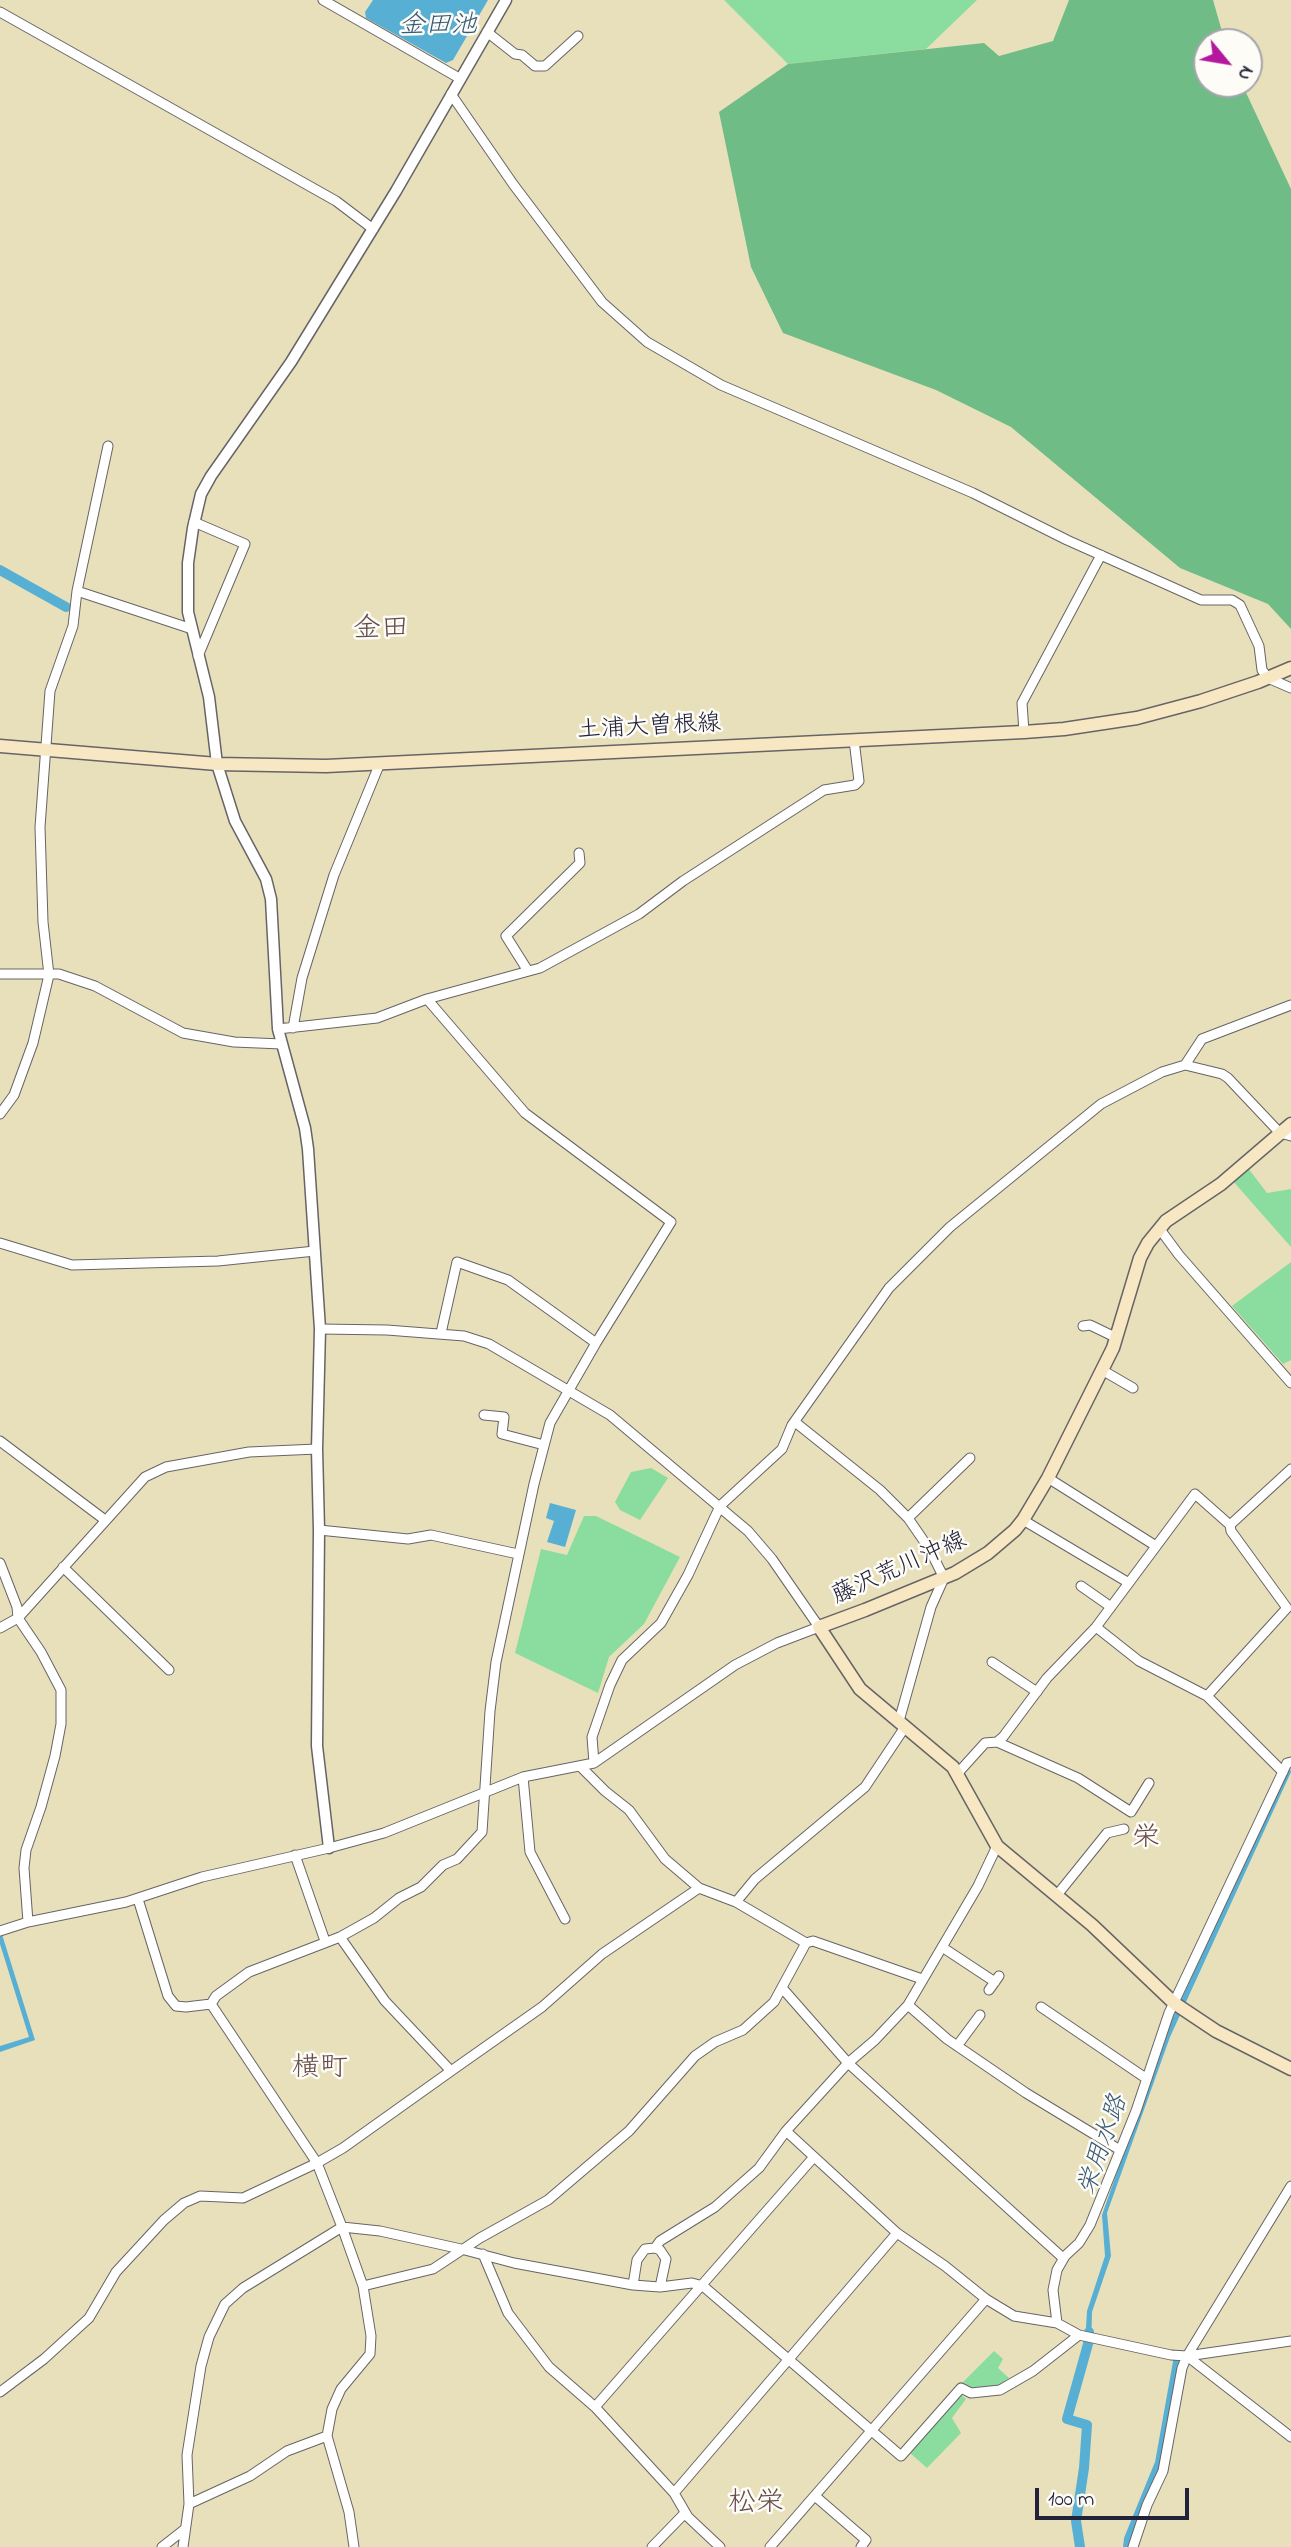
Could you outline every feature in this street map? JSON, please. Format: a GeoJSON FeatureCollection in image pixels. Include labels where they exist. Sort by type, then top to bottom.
{"type":"FeatureCollection","features":[{"type":"Feature","properties":{"kind":"main road","name":"土浦大曽根線"},"geometry":{"type":"LineString","coordinates":[[0,747],[217,764],[326,766],[1024,732],[1137,718],[1201,701],[1291,668]]}},
{"type":"Feature","properties":{"kind":"main road","name":"藤沢荒川沖線"},"geometry":{"type":"LineString","coordinates":[[1291,1124],[1285,1135],[1158,1228],[1140,1258],[1116,1338],[1102,1370],[1048,1478],[1023,1520],[988,1553],[944,1578],[819,1627],[860,1689],[953,1767],[997,1846],[1126,1955],[1174,2003],[1216,2031],[1291,2069]]}},
{"type":"Feature","properties":{"kind":"street"},"geometry":{"type":"LineString","coordinates":[[323,0],[459,78]]}},
{"type":"Feature","properties":{"kind":"street"},"geometry":{"type":"LineString","coordinates":[[329,1848],[317,1746],[317,1449],[320,1329],[305,1128],[278,1029],[271,899],[266,879],[235,821],[217,764],[209,696],[192,629],[187,590],[194,522],[201,495],[218,466],[291,362],[373,229],[506,0]]}},
{"type":"Feature","properties":{"kind":"street"},"geometry":{"type":"LineString","coordinates":[[0,12],[336,201],[373,229]]}},
{"type":"Feature","properties":{"kind":"street"},"geometry":{"type":"LineString","coordinates":[[487,32],[535,66],[545,66],[578,36]]}},
{"type":"Feature","properties":{"kind":"street"},"geometry":{"type":"LineString","coordinates":[[451,94],[520,194],[602,302],[647,342],[721,385],[973,493],[1067,540],[1201,600],[1232,600],[1240,605],[1259,646],[1262,670],[1268,678],[1291,688]]}},
{"type":"Feature","properties":{"kind":"street"},"geometry":{"type":"LineString","coordinates":[[0,1114],[14,1095],[33,1043],[49,975],[43,922],[40,827],[50,691],[73,626],[77,591],[107,446]]}},
{"type":"Feature","properties":{"kind":"street"},"geometry":{"type":"LineString","coordinates":[[194,522],[245,544],[198,656]]}},
{"type":"Feature","properties":{"kind":"street"},"geometry":{"type":"LineString","coordinates":[[1024,732],[1023,703],[1101,555]]}},
{"type":"Feature","properties":{"kind":"street"},"geometry":{"type":"LineString","coordinates":[[77,591],[192,629]]}},
{"type":"Feature","properties":{"kind":"street"},"geometry":{"type":"LineString","coordinates":[[278,1029],[377,1018],[428,999],[528,971],[564,956],[639,914],[683,881],[824,790],[855,785],[859,781],[854,740]]}},
{"type":"Feature","properties":{"kind":"street"},"geometry":{"type":"LineString","coordinates":[[293,1028],[302,978],[334,875],[380,763]]}},
{"type":"Feature","properties":{"kind":"street"},"geometry":{"type":"LineString","coordinates":[[528,971],[506,936],[580,863],[579,853]]}},
{"type":"Feature","properties":{"kind":"street"},"geometry":{"type":"LineString","coordinates":[[0,974],[60,974],[95,986],[183,1032],[234,1042],[282,1044]]}},
{"type":"Feature","properties":{"kind":"street"},"geometry":{"type":"LineString","coordinates":[[211,2004],[216,1996],[249,1972],[340,1937],[374,1918],[399,1898],[421,1887],[443,1865],[457,1858],[482,1832],[496,1661],[518,1554],[550,1423],[671,1223],[525,1113],[428,999]]}},
{"type":"Feature","properties":{"kind":"street"},"geometry":{"type":"LineString","coordinates":[[1185,1065],[1202,1039],[1291,1005]]}},
{"type":"Feature","properties":{"kind":"street"},"geometry":{"type":"LineString","coordinates":[[594,1763],[592,1737],[610,1685],[622,1660],[661,1623],[688,1575],[720,1506],[782,1449],[795,1422],[888,1287],[950,1227],[1101,1104],[1162,1072],[1185,1065],[1228,1078],[1285,1135]]}},
{"type":"Feature","properties":{"kind":"street"},"geometry":{"type":"LineString","coordinates":[[1158,1228],[1291,1383]]}},
{"type":"Feature","properties":{"kind":"street"},"geometry":{"type":"LineString","coordinates":[[0,1243],[72,1265],[218,1261],[315,1251]]}},
{"type":"Feature","properties":{"kind":"street"},"geometry":{"type":"LineString","coordinates":[[441,1333],[457,1262],[508,1280],[596,1343]]}},
{"type":"Feature","properties":{"kind":"street"},"geometry":{"type":"LineString","coordinates":[[1083,1326],[1090,1325],[1116,1338]]}},
{"type":"Feature","properties":{"kind":"street"},"geometry":{"type":"LineString","coordinates":[[0,1931],[28,1922],[138,1899],[202,1877],[384,1833],[523,1777],[594,1763],[735,1665],[777,1643],[819,1627],[772,1559],[748,1531],[610,1415],[569,1390],[489,1344],[464,1336],[320,1329]]}},
{"type":"Feature","properties":{"kind":"street"},"geometry":{"type":"LineString","coordinates":[[1102,1370],[1133,1388]]}},
{"type":"Feature","properties":{"kind":"street"},"geometry":{"type":"LineString","coordinates":[[484,1415],[504,1417],[502,1434],[544,1445]]}},
{"type":"Feature","properties":{"kind":"street"},"geometry":{"type":"LineString","coordinates":[[736,1902],[755,1879],[865,1787],[902,1724],[931,1606],[944,1578],[930,1550],[908,1518],[880,1490],[795,1422]]}},
{"type":"Feature","properties":{"kind":"street"},"geometry":{"type":"LineString","coordinates":[[0,1441],[105,1520]]}},
{"type":"Feature","properties":{"kind":"street"},"geometry":{"type":"LineString","coordinates":[[0,1628],[18,1618],[145,1478],[166,1466],[249,1451],[317,1449]]}},
{"type":"Feature","properties":{"kind":"street"},"geometry":{"type":"LineString","coordinates":[[908,1518],[970,1458]]}},
{"type":"Feature","properties":{"kind":"street"},"geometry":{"type":"LineString","coordinates":[[1230,1525],[1291,1469]]}},
{"type":"Feature","properties":{"kind":"street"},"geometry":{"type":"LineString","coordinates":[[1048,1478],[1156,1546]]}},
{"type":"Feature","properties":{"kind":"street"},"geometry":{"type":"LineString","coordinates":[[997,1742],[1037,1692],[1096,1627],[1195,1494],[1230,1525],[1231,1531],[1289,1607],[1207,1696]]}},
{"type":"Feature","properties":{"kind":"street"},"geometry":{"type":"LineString","coordinates":[[1023,1520],[1129,1583]]}},
{"type":"Feature","properties":{"kind":"street"},"geometry":{"type":"LineString","coordinates":[[319,1530],[408,1539],[431,1535],[518,1554]]}},
{"type":"Feature","properties":{"kind":"street"},"geometry":{"type":"LineString","coordinates":[[0,1563],[17,1607],[18,1618],[41,1652],[61,1690],[61,1724],[55,1756],[26,1850],[24,1868],[28,1922]]}},
{"type":"Feature","properties":{"kind":"street"},"geometry":{"type":"LineString","coordinates":[[63,1567],[169,1670]]}},
{"type":"Feature","properties":{"kind":"street"},"geometry":{"type":"LineString","coordinates":[[1081,1587],[1111,1607]]}},
{"type":"Feature","properties":{"kind":"street"},"geometry":{"type":"LineString","coordinates":[[1096,1627],[1139,1661],[1207,1696],[1283,1772]]}},
{"type":"Feature","properties":{"kind":"street"},"geometry":{"type":"LineString","coordinates":[[992,1662],[1037,1692]]}},
{"type":"Feature","properties":{"kind":"street"},"geometry":{"type":"LineString","coordinates":[[957,1774],[985,1743],[997,1742],[1077,1778],[1132,1812],[1149,1783]]}},
{"type":"Feature","properties":{"kind":"street"},"geometry":{"type":"LineString","coordinates":[[1057,2323],[1053,2290],[1057,2270],[1063,2258],[1079,2243],[1090,2225],[1174,2003],[1287,1763],[1291,1762]]}},
{"type":"Feature","properties":{"kind":"street"},"geometry":{"type":"LineString","coordinates":[[581,1767],[629,1810],[665,1859],[699,1888],[736,1902],[806,1942],[813,1941],[922,1979]]}},
{"type":"Feature","properties":{"kind":"street"},"geometry":{"type":"LineString","coordinates":[[523,1777],[530,1852],[565,1919]]}},
{"type":"Feature","properties":{"kind":"street"},"geometry":{"type":"LineString","coordinates":[[1057,1895],[1107,1833],[1124,1829]]}},
{"type":"Feature","properties":{"kind":"street"},"geometry":{"type":"LineString","coordinates":[[655,2248],[660,2241],[715,2207],[759,2168],[786,2132],[848,2063],[908,2006],[978,1886],[997,1846]]}},
{"type":"Feature","properties":{"kind":"street"},"geometry":{"type":"LineString","coordinates":[[295,1855],[325,1941]]}},
{"type":"Feature","properties":{"kind":"street"},"geometry":{"type":"LineString","coordinates":[[0,2392],[44,2359],[89,2318],[116,2272],[164,2220],[184,2203],[200,2196],[243,2198],[343,2148],[542,2007],[602,1954],[699,1888]]}},
{"type":"Feature","properties":{"kind":"street"},"geometry":{"type":"LineString","coordinates":[[138,1899],[168,1996],[176,2006],[211,2004]]}},
{"type":"Feature","properties":{"kind":"street"},"geometry":{"type":"LineString","coordinates":[[340,1937],[385,2001],[451,2071]]}},
{"type":"Feature","properties":{"kind":"street"},"geometry":{"type":"LineString","coordinates":[[363,2286],[433,2269],[461,2249],[548,2200],[629,2131],[695,2056],[715,2042],[743,2030],[774,2002],[806,1942]]}},
{"type":"Feature","properties":{"kind":"street"},"geometry":{"type":"LineString","coordinates":[[942,1947],[994,1983]]}},
{"type":"Feature","properties":{"kind":"street"},"geometry":{"type":"LineString","coordinates":[[783,1989],[848,2063],[1063,2258]]}},
{"type":"Feature","properties":{"kind":"street"},"geometry":{"type":"LineString","coordinates":[[211,2004],[317,2163],[363,2286],[371,2336],[370,2354],[341,2389],[332,2409],[327,2436],[349,2512],[354,2547]]}},
{"type":"Feature","properties":{"kind":"street"},"geometry":{"type":"LineString","coordinates":[[908,2006],[957,2046],[1026,2093],[1120,2150]]}},
{"type":"Feature","properties":{"kind":"street"},"geometry":{"type":"LineString","coordinates":[[1041,2007],[1147,2079]]}},
{"type":"Feature","properties":{"kind":"street"},"geometry":{"type":"LineString","coordinates":[[957,2046],[981,2015]]}},
{"type":"Feature","properties":{"kind":"street"},"geometry":{"type":"LineString","coordinates":[[786,2132],[897,2233],[945,2266],[986,2300],[1014,2316],[1057,2323],[1079,2335],[1171,2356],[1291,2341]]}},
{"type":"Feature","properties":{"kind":"street"},"geometry":{"type":"LineString","coordinates":[[596,2407],[813,2158]]}},
{"type":"Feature","properties":{"kind":"street"},"geometry":{"type":"LineString","coordinates":[[1133,2547],[1147,2505],[1163,2471],[1182,2368],[1187,2356],[1291,2186]]}},
{"type":"Feature","properties":{"kind":"street"},"geometry":{"type":"LineString","coordinates":[[183,2547],[189,2504],[187,2455],[201,2366],[209,2337],[225,2304],[243,2288],[342,2227],[380,2231],[514,2263],[633,2285],[660,2287],[692,2283],[703,2286],[901,2456],[961,2388],[971,2393],[1000,2390],[1033,2371],[1079,2335]]}},
{"type":"Feature","properties":{"kind":"street"},"geometry":{"type":"LineString","coordinates":[[674,2493],[897,2233]]}},
{"type":"Feature","properties":{"kind":"street"},"geometry":{"type":"LineString","coordinates":[[633,2285],[640,2254],[645,2249],[655,2248],[660,2250],[667,2265],[660,2287]]}},
{"type":"Feature","properties":{"kind":"street"},"geometry":{"type":"LineString","coordinates":[[483,2254],[508,2313],[549,2367],[596,2407],[674,2493],[685,2513],[720,2547]]}},
{"type":"Feature","properties":{"kind":"street"},"geometry":{"type":"LineString","coordinates":[[770,2547],[986,2300]]}},
{"type":"Feature","properties":{"kind":"street"},"geometry":{"type":"LineString","coordinates":[[1187,2356],[1291,2438]]}},
{"type":"Feature","properties":{"kind":"street"},"geometry":{"type":"LineString","coordinates":[[189,2504],[250,2476],[287,2452],[327,2436]]}},
{"type":"Feature","properties":{"kind":"street"},"geometry":{"type":"LineString","coordinates":[[815,2496],[866,2540],[861,2547]]}},
{"type":"Feature","properties":{"kind":"street"},"geometry":{"type":"LineString","coordinates":[[652,2547],[685,2513]]}},
{"type":"Feature","properties":{"kind":"street"},"geometry":{"type":"LineString","coordinates":[[162,2547],[185,2529]]}},
{"type":"Feature","properties":{"kind":"green space"},"geometry":{"type":"Polygon","coordinates":[[[724,0],[977,0],[926,49],[788,64],[724,0]]]}},
{"type":"Feature","properties":{"kind":"green space"},"geometry":{"type":"Polygon","coordinates":[[[1069,0],[1213,0],[1221,28],[1193,28],[1193,98],[1249,98],[1291,189],[1291,629],[1268,604],[1180,568],[1011,427],[936,390],[783,333],[751,267],[719,112],[788,64],[984,43],[999,56],[1053,41],[1069,0]]]}},
{"type":"Feature","properties":{"kind":"green space"},"geometry":{"type":"Polygon","coordinates":[[[1248,1168],[1267,1193],[1291,1189],[1291,1247],[1232,1180],[1248,1168]]]}},
{"type":"Feature","properties":{"kind":"green space"},"geometry":{"type":"Polygon","coordinates":[[[1291,1262],[1291,1360],[1283,1364],[1232,1306],[1291,1262]]]}},
{"type":"Feature","properties":{"kind":"green space"},"geometry":{"type":"Polygon","coordinates":[[[651,1468],[668,1478],[640,1520],[620,1510],[615,1502],[631,1472],[651,1468]]]}},
{"type":"Feature","properties":{"kind":"green space"},"geometry":{"type":"Polygon","coordinates":[[[584,1516],[596,1516],[680,1557],[644,1624],[609,1657],[598,1693],[515,1653],[541,1549],[567,1555],[584,1516]]]}},
{"type":"Feature","properties":{"kind":"green space"},"geometry":{"type":"Polygon","coordinates":[[[994,2351],[1003,2359],[998,2368],[1009,2378],[996,2387],[971,2389],[962,2383],[994,2351]]]}},
{"type":"Feature","properties":{"kind":"green space"},"geometry":{"type":"Polygon","coordinates":[[[960,2394],[966,2399],[952,2418],[961,2433],[927,2468],[910,2453],[960,2394]]]}},
{"type":"Feature","properties":{"kind":"water","name":"金田池"},"geometry":{"type":"Polygon","coordinates":[[[373,0],[488,0],[453,60],[446,63],[366,18],[365,12],[373,0]]]}},
{"type":"Feature","properties":{"kind":"water"},"geometry":{"type":"Polygon","coordinates":[[[550,1503],[576,1510],[565,1547],[547,1542],[554,1521],[546,1518],[550,1503]]]}},
{"type":"Feature","properties":{"kind":"water"},"geometry":{"type":"Polygon","coordinates":[[[1289,1766],[1291,1772],[1170,2037],[1107,2213],[1111,2256],[1092,2312],[1091,2346],[1085,2344],[1087,2311],[1105,2256],[1102,2215],[1165,2035],[1289,1766]]]}},
{"type":"Feature","properties":{"kind":"water"},"geometry":{"type":"Polygon","coordinates":[[[0,1928],[35,2040],[0,2052],[0,2046],[29,2037],[0,1944],[0,1928]]]}},
{"type":"Feature","properties":{"kind":"waterway"},"geometry":{"type":"LineString","coordinates":[[0,570],[66,607]]}},
{"type":"Feature","properties":{"kind":"waterway","name":"栄用水路"},"geometry":{"type":"LineString","coordinates":[[1080,2547],[1076,2521],[1087,2425],[1067,2419],[1089,2332]]}},
{"type":"Feature","properties":{"kind":"waterway"},"geometry":{"type":"LineString","coordinates":[[1128,2547],[1160,2463],[1178,2362]]}},
{"type":"Feature","properties":{"kind":"district","name":"金田"},"geometry":{"type":"Point","coordinates":[381,631]}},
{"type":"Feature","properties":{"kind":"district","name":"栄"},"geometry":{"type":"Point","coordinates":[1146,1840]}},
{"type":"Feature","properties":{"kind":"district","name":"横町"},"geometry":{"type":"Point","coordinates":[320,2070]}},
{"type":"Feature","properties":{"kind":"district","name":"松栄"},"geometry":{"type":"Point","coordinates":[756,2505]}}]}
